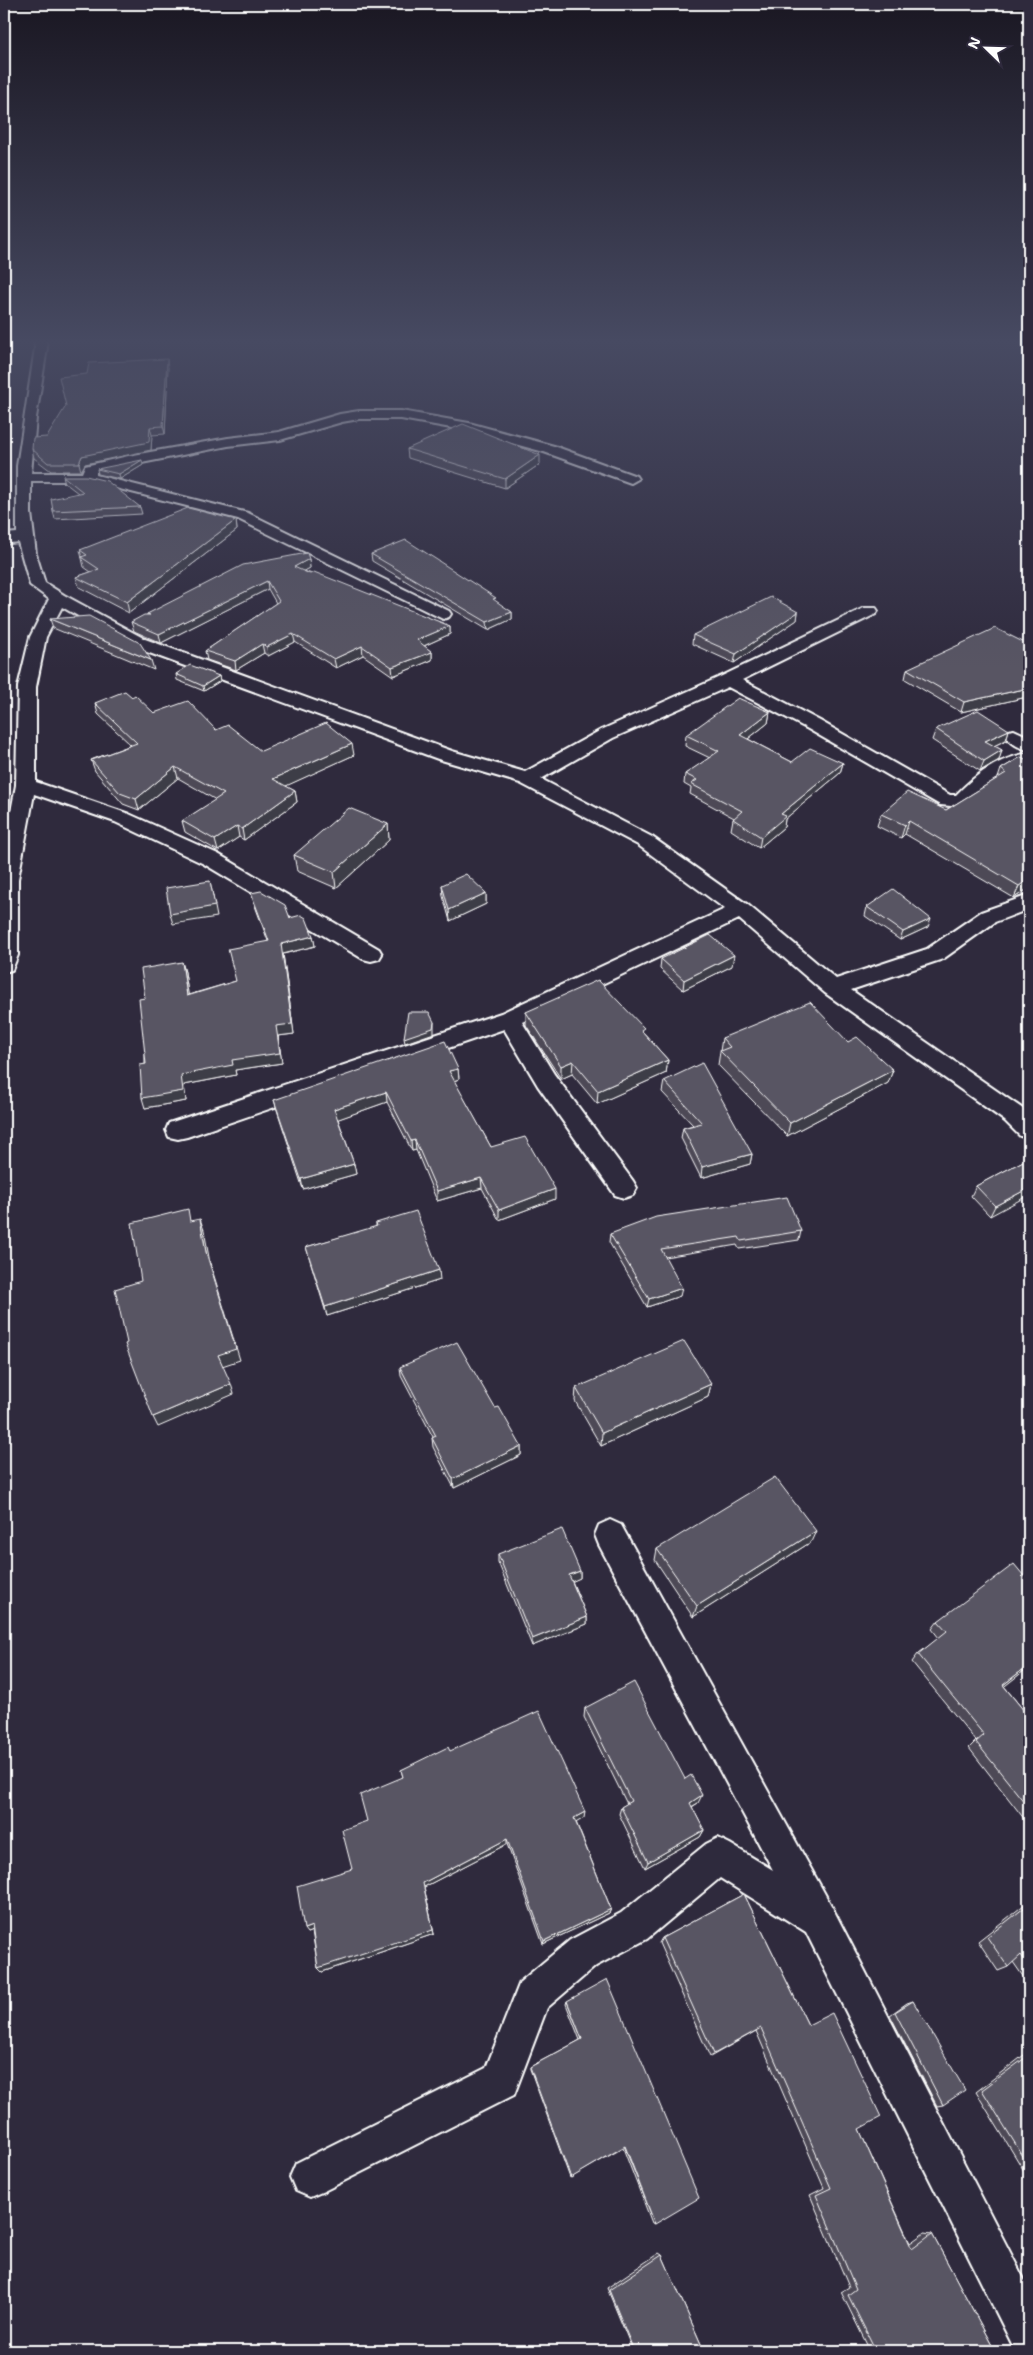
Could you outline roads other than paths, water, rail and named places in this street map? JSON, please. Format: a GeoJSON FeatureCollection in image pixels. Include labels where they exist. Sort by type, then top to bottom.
{"type":"FeatureCollection","features":[{"type":"Feature","properties":{"kind":"street"},"geometry":{"type":"LineString","coordinates":[[27,449],[24,477],[25,537],[38,585],[140,643],[445,755],[528,779],[646,841],[741,910],[833,988],[1014,1115],[1029,1128]]}},
{"type":"Feature","properties":{"kind":"street"},"geometry":{"type":"LineString","coordinates":[[88,477],[90,469],[190,449]]}},
{"type":"Feature","properties":{"kind":"street"},"geometry":{"type":"LineString","coordinates":[[549,449],[631,479]]}},
{"type":"Feature","properties":{"kind":"street"},"geometry":{"type":"LineString","coordinates":[[24,477],[88,477],[243,516],[443,614]]}},
{"type":"Feature","properties":{"kind":"street"},"geometry":{"type":"LineString","coordinates":[[4,539],[25,537]]}},
{"type":"Feature","properties":{"kind":"street"},"geometry":{"type":"LineString","coordinates":[[4,966],[7,955],[8,879],[26,785],[18,760],[27,687],[38,637],[58,598]]}},
{"type":"Feature","properties":{"kind":"street"},"geometry":{"type":"LineString","coordinates":[[528,779],[607,734],[728,680],[870,611]]}},
{"type":"Feature","properties":{"kind":"street"},"geometry":{"type":"LineString","coordinates":[[728,680],[814,725],[935,796],[947,801],[961,802],[993,773],[1020,760],[1029,759]]}},
{"type":"Feature","properties":{"kind":"street"},"geometry":{"type":"LineString","coordinates":[[26,785],[122,818],[211,860],[371,954]]}},
{"type":"Feature","properties":{"kind":"street"},"geometry":{"type":"LineString","coordinates":[[833,988],[935,954],[988,917],[1029,902]]}},
{"type":"Feature","properties":{"kind":"street"},"geometry":{"type":"LineString","coordinates":[[178,1130],[509,1019],[741,910]]}},
{"type":"Feature","properties":{"kind":"street"},"geometry":{"type":"LineString","coordinates":[[509,1019],[546,1080],[624,1188]]}},
{"type":"Feature","properties":{"kind":"street"},"geometry":{"type":"LineString","coordinates":[[610,1535],[819,1920],[1029,2332]]}},
{"type":"Feature","properties":{"kind":"street"},"geometry":{"type":"LineString","coordinates":[[310,2177],[500,2081],[532,1995],[583,1953],[634,1926],[718,1856],[819,1920]]}}]}
